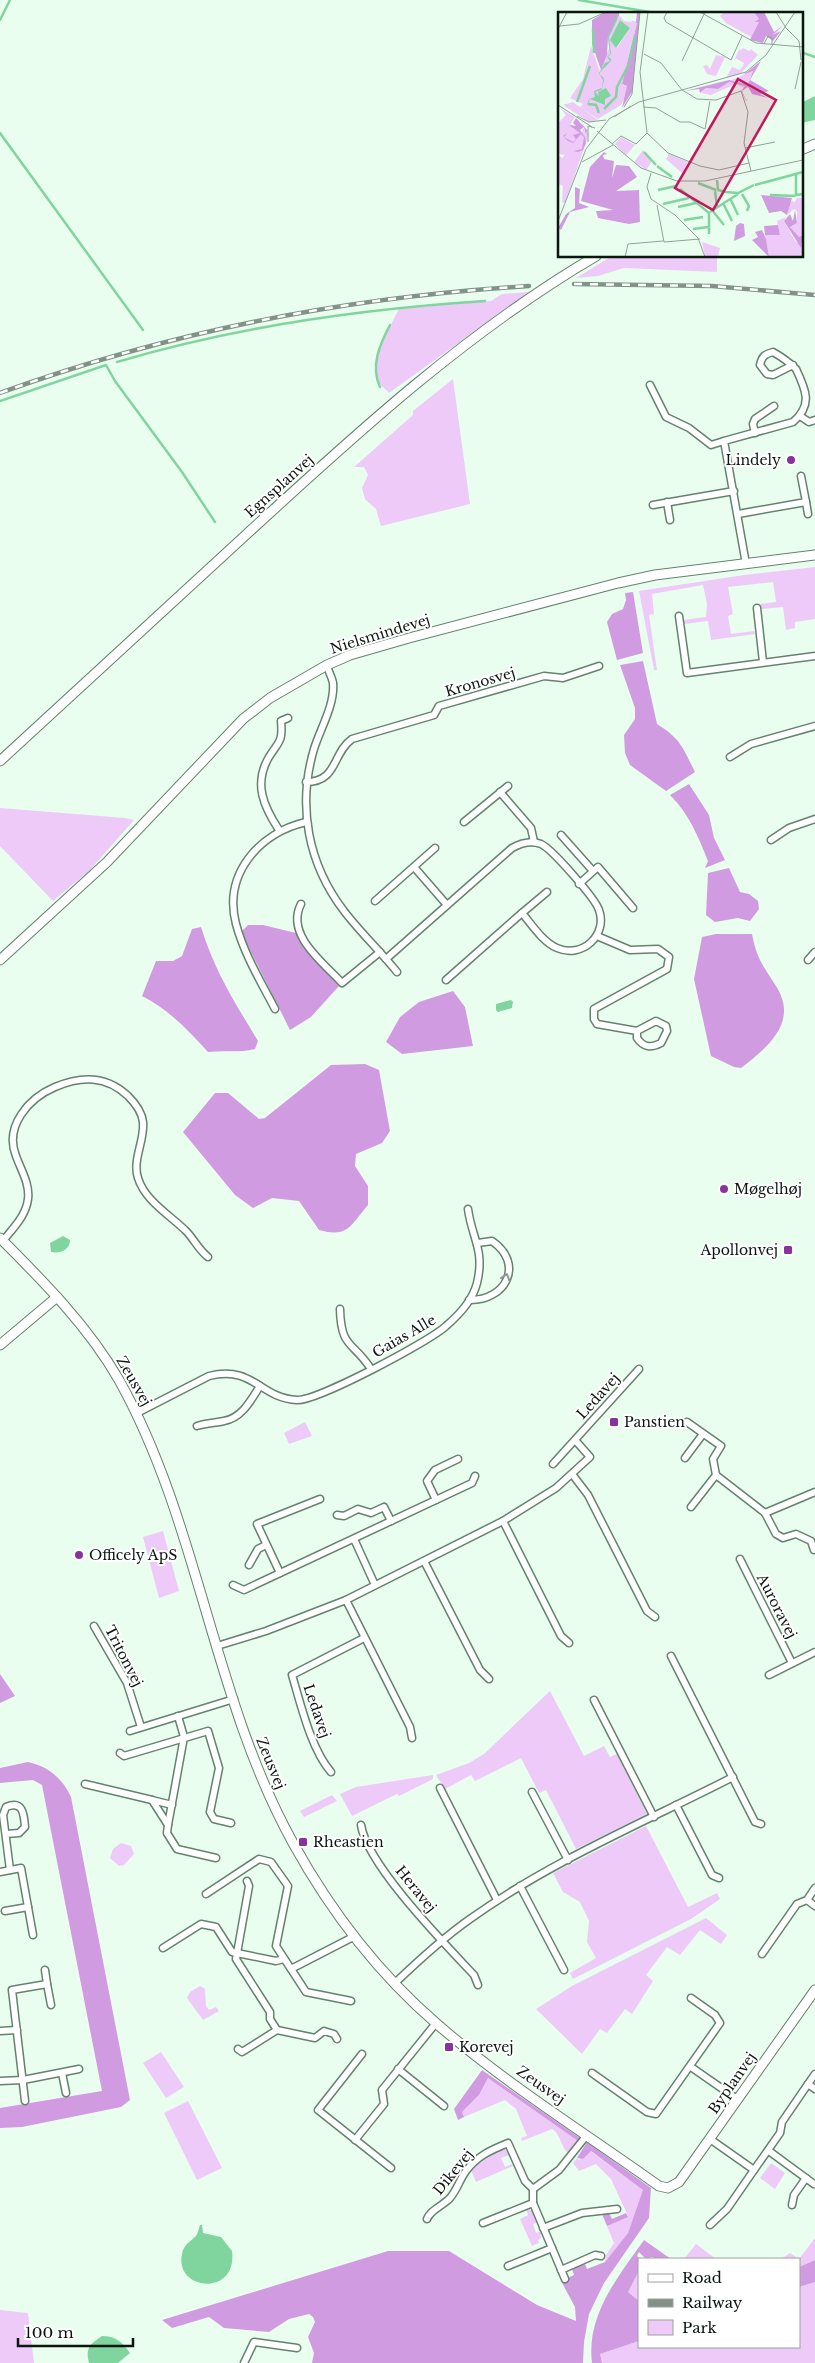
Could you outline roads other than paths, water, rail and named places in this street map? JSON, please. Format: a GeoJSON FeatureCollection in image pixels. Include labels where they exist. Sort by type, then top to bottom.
{"type":"FeatureCollection","features":[{"type":"Feature","properties":{"kind":"street"},"geometry":{"type":"LineString","coordinates":[[802,150],[815,144]]}},
{"type":"Feature","properties":{"kind":"street","name":"Egnsplanvej"},"geometry":{"type":"LineString","coordinates":[[0,760],[396,400],[490,328],[593,258]]}},
{"type":"Feature","properties":{"kind":"street"},"geometry":{"type":"LineString","coordinates":[[650,385],[666,417],[689,428],[711,445],[793,422],[800,416],[808,396],[793,365],[774,352],[766,354],[761,359],[760,365],[767,374],[773,375],[793,365]]}},
{"type":"Feature","properties":{"kind":"street"},"geometry":{"type":"LineString","coordinates":[[755,433],[753,424],[755,419],[774,406]]}},
{"type":"Feature","properties":{"kind":"street"},"geometry":{"type":"LineString","coordinates":[[800,416],[809,422],[815,420]]}},
{"type":"Feature","properties":{"kind":"street"},"geometry":{"type":"LineString","coordinates":[[724,442],[746,564]]}},
{"type":"Feature","properties":{"kind":"street"},"geometry":{"type":"LineString","coordinates":[[801,476],[808,514]]}},
{"type":"Feature","properties":{"kind":"street"},"geometry":{"type":"LineString","coordinates":[[653,505],[734,491]]}},
{"type":"Feature","properties":{"kind":"street"},"geometry":{"type":"LineString","coordinates":[[667,502],[670,520]]}},
{"type":"Feature","properties":{"kind":"street"},"geometry":{"type":"LineString","coordinates":[[738,514],[806,502]]}},
{"type":"Feature","properties":{"kind":"street","name":"Nielsmindevej"},"geometry":{"type":"LineString","coordinates":[[0,960],[107,862],[243,719],[284,689],[327,665],[409,638],[586,590],[655,575],[815,555]]}},
{"type":"Feature","properties":{"kind":"street"},"geometry":{"type":"LineString","coordinates":[[756,608],[763,662]]}},
{"type":"Feature","properties":{"kind":"street"},"geometry":{"type":"LineString","coordinates":[[679,616],[688,672],[815,656]]}},
{"type":"Feature","properties":{"kind":"street"},"geometry":{"type":"LineString","coordinates":[[327,665],[333,684],[330,704],[310,762],[306,782],[306,822],[318,868],[328,887],[344,911],[397,972]]}},
{"type":"Feature","properties":{"kind":"street","name":"Kronosvej"},"geometry":{"type":"LineString","coordinates":[[306,782],[314,782],[327,776],[346,743],[352,739],[434,715],[439,706],[544,676],[563,678],[599,666]]}},
{"type":"Feature","properties":{"kind":"street"},"geometry":{"type":"LineString","coordinates":[[279,830],[262,799],[262,776],[268,760],[283,736],[281,721],[288,718]]}},
{"type":"Feature","properties":{"kind":"street"},"geometry":{"type":"LineString","coordinates":[[730,757],[751,744],[815,726]]}},
{"type":"Feature","properties":{"kind":"street"},"geometry":{"type":"LineString","coordinates":[[464,822],[508,786]]}},
{"type":"Feature","properties":{"kind":"street"},"geometry":{"type":"LineString","coordinates":[[500,792],[531,828],[534,842]]}},
{"type":"Feature","properties":{"kind":"street"},"geometry":{"type":"LineString","coordinates":[[771,840],[789,828],[815,819]]}},
{"type":"Feature","properties":{"kind":"street"},"geometry":{"type":"LineString","coordinates":[[275,1009],[241,942],[234,910],[237,885],[247,861],[256,849],[279,830],[306,822]]}},
{"type":"Feature","properties":{"kind":"street"},"geometry":{"type":"LineString","coordinates":[[561,835],[593,871]]}},
{"type":"Feature","properties":{"kind":"street"},"geometry":{"type":"LineString","coordinates":[[386,959],[512,848],[522,843],[534,842],[542,844],[552,852],[599,910],[600,926],[597,936],[592,943],[580,950],[558,949],[549,944],[522,913]]}},
{"type":"Feature","properties":{"kind":"street"},"geometry":{"type":"LineString","coordinates":[[375,901],[435,848]]}},
{"type":"Feature","properties":{"kind":"street"},"geometry":{"type":"LineString","coordinates":[[414,867],[447,905]]}},
{"type":"Feature","properties":{"kind":"street"},"geometry":{"type":"LineString","coordinates":[[579,884],[598,867],[633,908]]}},
{"type":"Feature","properties":{"kind":"street"},"geometry":{"type":"LineString","coordinates":[[446,980],[547,892]]}},
{"type":"Feature","properties":{"kind":"street"},"geometry":{"type":"LineString","coordinates":[[301,904],[296,913],[297,926],[302,938],[342,983],[380,952]]}},
{"type":"Feature","properties":{"kind":"street"},"geometry":{"type":"LineString","coordinates":[[597,936],[630,950],[658,949],[669,956],[667,969],[594,1009],[594,1019],[597,1024],[637,1032],[656,1022],[666,1026],[667,1031],[661,1043],[650,1047],[641,1044],[637,1038],[637,1032]]}},
{"type":"Feature","properties":{"kind":"street"},"geometry":{"type":"LineString","coordinates":[[808,960],[815,952]]}},
{"type":"Feature","properties":{"kind":"street"},"geometry":{"type":"LineString","coordinates":[[1,1239],[21,1220],[28,1198],[24,1175],[15,1154],[13,1140],[18,1118],[37,1098],[51,1089],[89,1078],[113,1084],[122,1090],[138,1107],[143,1121],[143,1137],[136,1169],[141,1185],[155,1202],[186,1231],[199,1250],[208,1257]]}},
{"type":"Feature","properties":{"kind":"street","name":"Gaias Alle"},"geometry":{"type":"LineString","coordinates":[[136,1413],[209,1376],[221,1373],[235,1373],[284,1398],[308,1400],[371,1369],[445,1327],[469,1300],[476,1285],[480,1262],[478,1243],[469,1223],[468,1209]]}},
{"type":"Feature","properties":{"kind":"street","name":"Zeusvej"},"geometry":{"type":"LineString","coordinates":[[1,1239],[58,1298],[94,1342],[117,1377],[136,1413],[175,1509],[250,1752],[280,1818],[319,1886],[355,1936],[395,1983],[436,2023],[494,2069],[660,2186],[668,2188]]}},
{"type":"Feature","properties":{"kind":"street"},"geometry":{"type":"LineString","coordinates":[[469,1300],[482,1300],[497,1293],[506,1282],[508,1275],[509,1267],[506,1258],[497,1245],[492,1241],[478,1243]]}},
{"type":"Feature","properties":{"kind":"street"},"geometry":{"type":"LineString","coordinates":[[0,1345],[58,1298]]}},
{"type":"Feature","properties":{"kind":"street","name":"Gaias Alle"},"geometry":{"type":"LineString","coordinates":[[340,1309],[340,1327],[345,1341],[364,1358],[371,1369]]}},
{"type":"Feature","properties":{"kind":"street","name":"Ledavej"},"geometry":{"type":"LineString","coordinates":[[553,1464],[639,1369]]}},
{"type":"Feature","properties":{"kind":"street"},"geometry":{"type":"LineString","coordinates":[[197,1426],[224,1422],[239,1414],[260,1386]]}},
{"type":"Feature","properties":{"kind":"street"},"geometry":{"type":"LineString","coordinates":[[687,1422],[721,1446],[713,1459],[716,1475],[765,1513],[776,1534],[783,1538],[796,1534],[811,1541],[814,1550]]}},
{"type":"Feature","properties":{"kind":"street"},"geometry":{"type":"LineString","coordinates":[[685,1458],[703,1434]]}},
{"type":"Feature","properties":{"kind":"street"},"geometry":{"type":"LineString","coordinates":[[217,1646],[266,1631],[346,1600],[503,1521],[535,1502],[572,1474],[590,1457],[575,1440]]}},
{"type":"Feature","properties":{"kind":"street"},"geometry":{"type":"LineString","coordinates":[[436,1500],[427,1481],[435,1470],[458,1459]]}},
{"type":"Feature","properties":{"kind":"street"},"geometry":{"type":"LineString","coordinates":[[572,1474],[588,1495],[647,1611],[655,1617]]}},
{"type":"Feature","properties":{"kind":"street"},"geometry":{"type":"LineString","coordinates":[[691,1507],[716,1475]]}},
{"type":"Feature","properties":{"kind":"street"},"geometry":{"type":"LineString","coordinates":[[233,1585],[244,1590],[472,1483],[475,1476]]}},
{"type":"Feature","properties":{"kind":"street"},"geometry":{"type":"LineString","coordinates":[[765,1513],[815,1492]]}},
{"type":"Feature","properties":{"kind":"street"},"geometry":{"type":"LineString","coordinates":[[280,1573],[257,1524],[320,1499]]}},
{"type":"Feature","properties":{"kind":"street"},"geometry":{"type":"LineString","coordinates":[[337,1515],[344,1516],[358,1509],[371,1513],[384,1507],[391,1522]]}},
{"type":"Feature","properties":{"kind":"street"},"geometry":{"type":"LineString","coordinates":[[503,1521],[561,1636],[569,1643]]}},
{"type":"Feature","properties":{"kind":"street"},"geometry":{"type":"LineString","coordinates":[[354,1539],[375,1585]]}},
{"type":"Feature","properties":{"kind":"street"},"geometry":{"type":"LineString","coordinates":[[249,1565],[258,1549],[266,1545]]}},
{"type":"Feature","properties":{"kind":"street","name":"Auroravej"},"geometry":{"type":"LineString","coordinates":[[740,1559],[792,1663]]}},
{"type":"Feature","properties":{"kind":"street"},"geometry":{"type":"LineString","coordinates":[[424,1560],[480,1670],[488,1679]]}},
{"type":"Feature","properties":{"kind":"street"},"geometry":{"type":"LineString","coordinates":[[346,1600],[410,1726],[412,1738]]}},
{"type":"Feature","properties":{"kind":"street","name":"Tritonvej"},"geometry":{"type":"LineString","coordinates":[[94,1626],[127,1683],[141,1727]]}},
{"type":"Feature","properties":{"kind":"street","name":"Ledavej"},"geometry":{"type":"LineString","coordinates":[[331,1772],[324,1764],[317,1748],[292,1675],[364,1638]]}},
{"type":"Feature","properties":{"kind":"street"},"geometry":{"type":"LineString","coordinates":[[769,1675],[815,1652]]}},
{"type":"Feature","properties":{"kind":"street"},"geometry":{"type":"LineString","coordinates":[[671,1656],[755,1822],[761,1824]]}},
{"type":"Feature","properties":{"kind":"street"},"geometry":{"type":"LineString","coordinates":[[130,1730],[234,1699]]}},
{"type":"Feature","properties":{"kind":"street"},"geometry":{"type":"LineString","coordinates":[[594,1700],[654,1817]]}},
{"type":"Feature","properties":{"kind":"street"},"geometry":{"type":"LineString","coordinates":[[178,1716],[184,1737],[167,1833],[177,1849],[216,1858]]}},
{"type":"Feature","properties":{"kind":"street"},"geometry":{"type":"LineString","coordinates":[[120,1753],[124,1756],[208,1731],[220,1768],[210,1812],[214,1819],[231,1823]]}},
{"type":"Feature","properties":{"kind":"street"},"geometry":{"type":"LineString","coordinates":[[395,1983],[442,1940],[520,1886],[733,1777]]}},
{"type":"Feature","properties":{"kind":"street"},"geometry":{"type":"LineString","coordinates":[[85,1784],[172,1805]]}},
{"type":"Feature","properties":{"kind":"street"},"geometry":{"type":"LineString","coordinates":[[440,1788],[498,1900]]}},
{"type":"Feature","properties":{"kind":"street"},"geometry":{"type":"LineString","coordinates":[[532,1792],[568,1860]]}},
{"type":"Feature","properties":{"kind":"street"},"geometry":{"type":"LineString","coordinates":[[152,1800],[168,1825]]}},
{"type":"Feature","properties":{"kind":"street"},"geometry":{"type":"LineString","coordinates":[[6,1834],[19,1833],[25,1827],[23,1810],[20,1806],[10,1805],[4,1811],[6,1834],[10,1870]]}},
{"type":"Feature","properties":{"kind":"street"},"geometry":{"type":"LineString","coordinates":[[676,1806],[712,1875],[719,1878]]}},
{"type":"Feature","properties":{"kind":"street","name":"Heravej"},"geometry":{"type":"LineString","coordinates":[[361,1826],[362,1837],[386,1874],[474,1976],[478,1985]]}},
{"type":"Feature","properties":{"kind":"street"},"geometry":{"type":"LineString","coordinates":[[206,1894],[260,1859],[271,1862],[288,1886],[276,1946],[306,1992],[351,2000]]}},
{"type":"Feature","properties":{"kind":"street"},"geometry":{"type":"LineString","coordinates":[[0,1872],[21,1868],[34,1935]]}},
{"type":"Feature","properties":{"kind":"street"},"geometry":{"type":"LineString","coordinates":[[247,1881],[249,1886],[236,1959],[270,2012],[270,2019],[277,2030]]}},
{"type":"Feature","properties":{"kind":"street"},"geometry":{"type":"LineString","coordinates":[[520,1886],[564,1970]]}},
{"type":"Feature","properties":{"kind":"street"},"geometry":{"type":"LineString","coordinates":[[762,1954],[797,1904],[807,1900],[815,1888]]}},
{"type":"Feature","properties":{"kind":"street"},"geometry":{"type":"LineString","coordinates":[[807,1900],[815,1906]]}},
{"type":"Feature","properties":{"kind":"street"},"geometry":{"type":"LineString","coordinates":[[5,1911],[28,1907]]}},
{"type":"Feature","properties":{"kind":"street"},"geometry":{"type":"LineString","coordinates":[[163,1948],[201,1924],[216,1927],[232,1952],[276,1961],[284,1959]]}},
{"type":"Feature","properties":{"kind":"street"},"geometry":{"type":"LineString","coordinates":[[291,1969],[355,1936]]}},
{"type":"Feature","properties":{"kind":"street"},"geometry":{"type":"LineString","coordinates":[[45,1970],[51,2005]]}},
{"type":"Feature","properties":{"kind":"street"},"geometry":{"type":"LineString","coordinates":[[25,2101],[12,1990],[47,1984]]}},
{"type":"Feature","properties":{"kind":"street","name":"Byplanvej"},"geometry":{"type":"LineString","coordinates":[[668,2188],[677,2185],[815,1990]]}},
{"type":"Feature","properties":{"kind":"street"},"geometry":{"type":"LineString","coordinates":[[592,2073],[652,2115],[660,2110],[720,2022],[715,2015],[691,1998]]}},
{"type":"Feature","properties":{"kind":"street"},"geometry":{"type":"LineString","coordinates":[[355,2140],[384,2104],[382,2090],[436,2023]]}},
{"type":"Feature","properties":{"kind":"street"},"geometry":{"type":"LineString","coordinates":[[0,2031],[17,2030]]}},
{"type":"Feature","properties":{"kind":"street"},"geometry":{"type":"LineString","coordinates":[[238,2049],[242,2052],[277,2030],[315,2038],[324,2031],[334,2034],[337,2039]]}},
{"type":"Feature","properties":{"kind":"street"},"geometry":{"type":"LineString","coordinates":[[362,2054],[318,2110],[391,2168]]}},
{"type":"Feature","properties":{"kind":"street"},"geometry":{"type":"LineString","coordinates":[[690,2067],[737,2099]]}},
{"type":"Feature","properties":{"kind":"street"},"geometry":{"type":"LineString","coordinates":[[0,2081],[23,2080],[79,2069]]}},
{"type":"Feature","properties":{"kind":"street"},"geometry":{"type":"LineString","coordinates":[[398,2069],[444,2106]]}},
{"type":"Feature","properties":{"kind":"street"},"geometry":{"type":"LineString","coordinates":[[62,2073],[66,2093]]}},
{"type":"Feature","properties":{"kind":"street"},"geometry":{"type":"LineString","coordinates":[[710,2225],[726,2209],[769,2151],[780,2134],[782,2122],[815,2074]]}},
{"type":"Feature","properties":{"kind":"street"},"geometry":{"type":"LineString","coordinates":[[808,2084],[815,2089]]}},
{"type":"Feature","properties":{"kind":"street"},"geometry":{"type":"LineString","coordinates":[[565,2280],[533,2203],[533,2189],[559,2170],[587,2134]]}},
{"type":"Feature","properties":{"kind":"street"},"geometry":{"type":"LineString","coordinates":[[710,2139],[754,2170]]}},
{"type":"Feature","properties":{"kind":"street","name":"Dikevej"},"geometry":{"type":"LineString","coordinates":[[428,2219],[429,2214],[444,2205],[474,2161],[489,2150],[508,2143],[525,2181],[533,2189]]}},
{"type":"Feature","properties":{"kind":"street"},"geometry":{"type":"LineString","coordinates":[[769,2151],[814,2184]]}},
{"type":"Feature","properties":{"kind":"street"},"geometry":{"type":"LineString","coordinates":[[792,2205],[794,2195],[806,2178]]}},
{"type":"Feature","properties":{"kind":"street"},"geometry":{"type":"LineString","coordinates":[[483,2223],[533,2203]]}},
{"type":"Feature","properties":{"kind":"street"},"geometry":{"type":"LineString","coordinates":[[543,2228],[582,2213],[617,2209]]}},
{"type":"Feature","properties":{"kind":"street"},"geometry":{"type":"LineString","coordinates":[[508,2266],[552,2248]]}},
{"type":"Feature","properties":{"kind":"street"},"geometry":{"type":"LineString","coordinates":[[561,2270],[595,2255],[601,2256]]}},
{"type":"Feature","properties":{"kind":"street"},"geometry":{"type":"LineString","coordinates":[[244,2363],[254,2342],[297,2348]]}},
{"type":"Feature","properties":{"kind":"waterway"},"geometry":{"type":"LineString","coordinates":[[0,20],[10,0]]}},
{"type":"Feature","properties":{"kind":"waterway"},"geometry":{"type":"LineString","coordinates":[[579,0],[649,12]]}},
{"type":"Feature","properties":{"kind":"waterway"},"geometry":{"type":"LineString","coordinates":[[802,52],[815,57]]}},
{"type":"Feature","properties":{"kind":"waterway"},"geometry":{"type":"LineString","coordinates":[[0,133],[143,330]]}},
{"type":"Feature","properties":{"kind":"waterway"},"geometry":{"type":"LineString","coordinates":[[117,362],[208,338],[300,321],[438,304],[485,301]]}},
{"type":"Feature","properties":{"kind":"waterway"},"geometry":{"type":"LineString","coordinates":[[380,387],[377,379],[376,363],[380,347],[390,325]]}},
{"type":"Feature","properties":{"kind":"waterway"},"geometry":{"type":"LineString","coordinates":[[0,401],[106,365],[115,381],[182,472],[215,522]]}},
{"type":"Feature","properties":{"kind":"railway"},"geometry":{"type":"LineString","coordinates":[[574,284],[712,286],[815,295]]}},
{"type":"Feature","properties":{"kind":"railway"},"geometry":{"type":"LineString","coordinates":[[0,393],[64,371],[129,352],[261,320],[327,308],[394,299],[461,291],[529,286]]}},
{"type":"Feature","properties":{"kind":"place","name":"Lindely"},"geometry":{"type":"Point","coordinates":[791,460]}},
{"type":"Feature","properties":{"kind":"place","name":"Møgelhøj"},"geometry":{"type":"Point","coordinates":[724,1189]}},
{"type":"Feature","properties":{"kind":"place","name":"Apollonvej"},"geometry":{"type":"Point","coordinates":[788,1250]}},
{"type":"Feature","properties":{"kind":"place","name":"Panstien"},"geometry":{"type":"Point","coordinates":[614,1422]}},
{"type":"Feature","properties":{"kind":"place","name":"Officely ApS"},"geometry":{"type":"Point","coordinates":[79,1555]}},
{"type":"Feature","properties":{"kind":"place","name":"Rheastien"},"geometry":{"type":"Point","coordinates":[303,1842]}},
{"type":"Feature","properties":{"kind":"place","name":"Korevej"},"geometry":{"type":"Point","coordinates":[449,2047]}}]}
